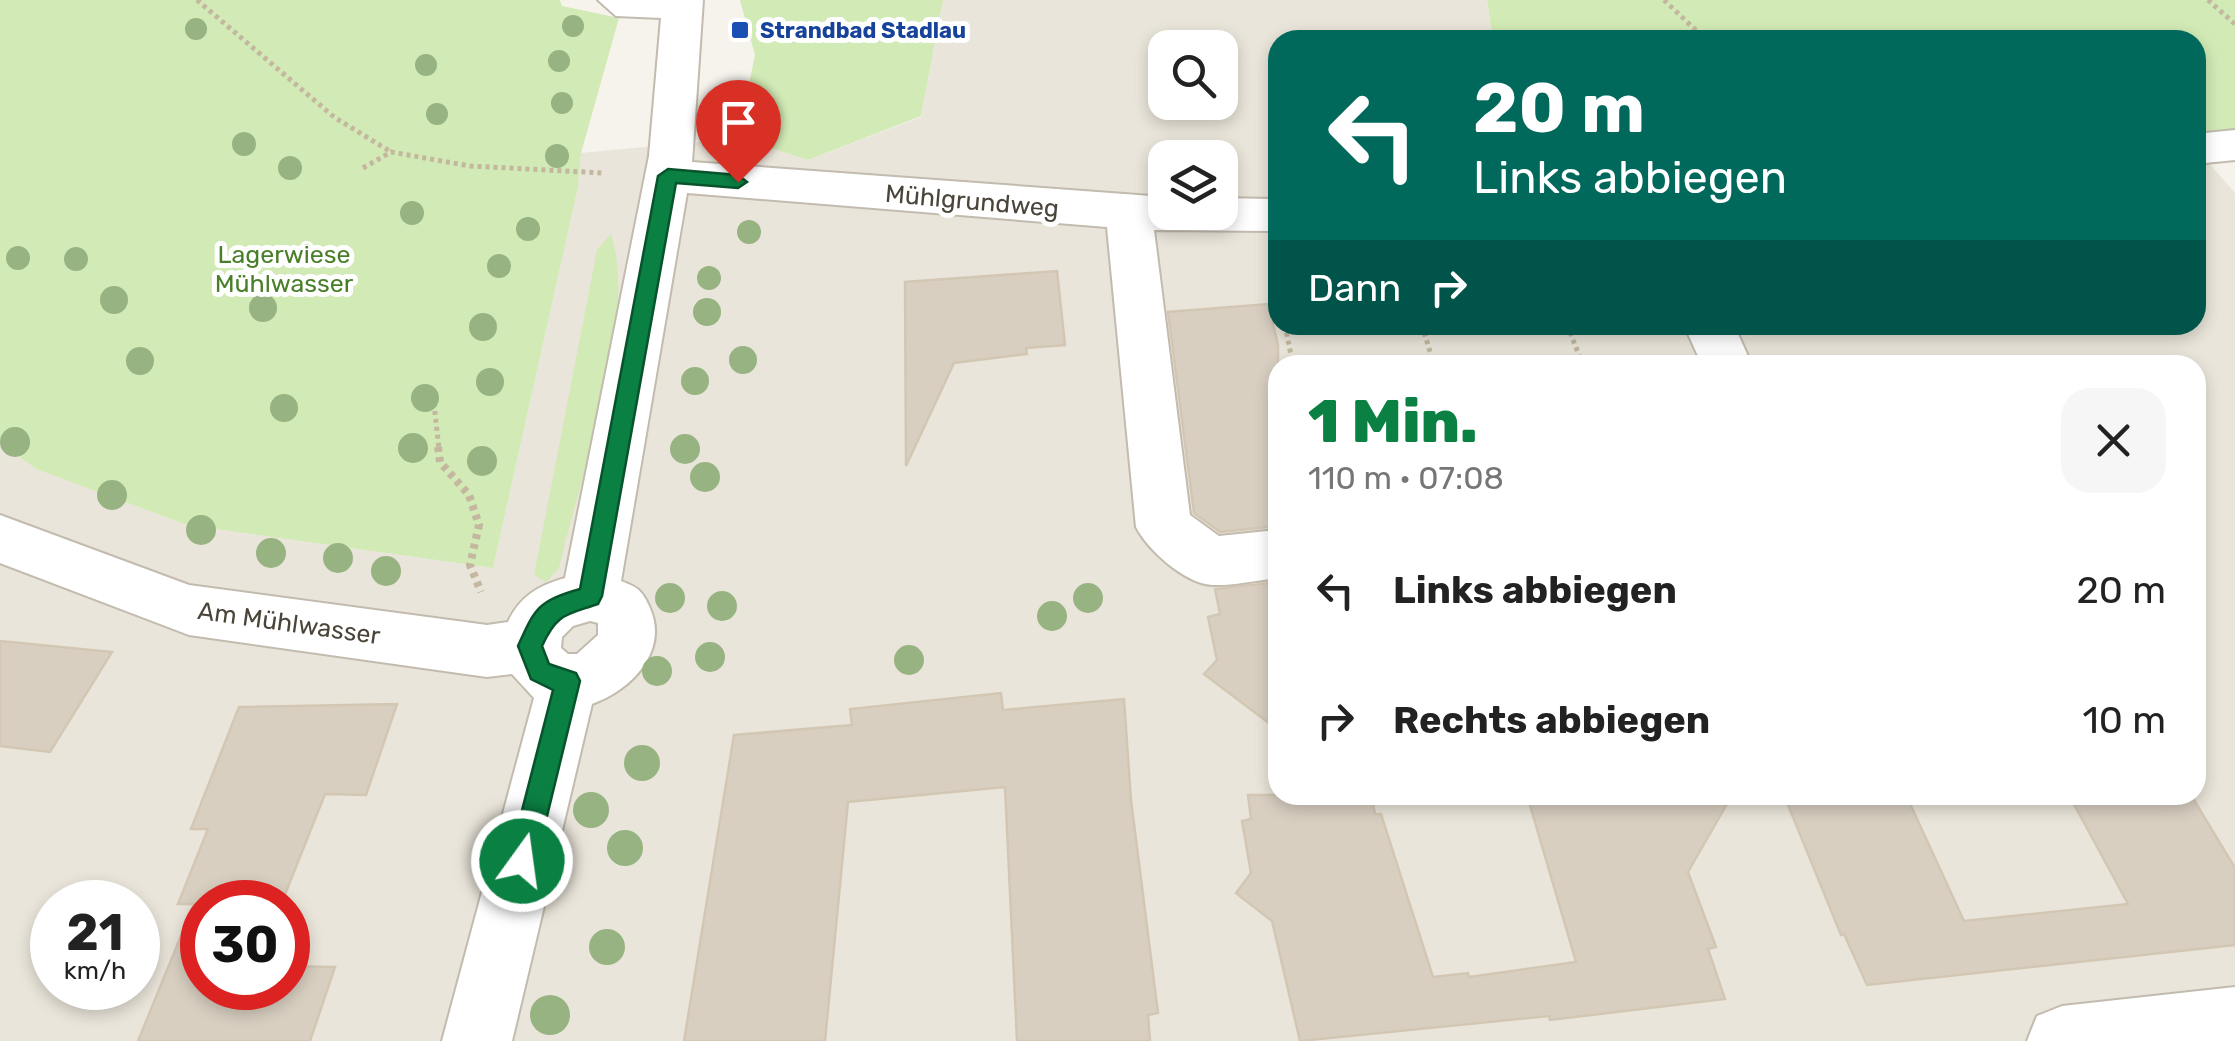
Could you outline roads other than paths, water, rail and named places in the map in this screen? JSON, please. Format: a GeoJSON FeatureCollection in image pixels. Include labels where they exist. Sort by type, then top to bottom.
{"type":"FeatureCollection","features":[{"type":"Feature","properties":{"kind":"street"},"geometry":{"type":"LineString","coordinates":[[590,596],[668,176],[683,2],[630,7],[618,0]]}},
{"type":"Feature","properties":{"kind":"street"},"geometry":{"type":"LineString","coordinates":[[2206,147],[2235,145]]}},
{"type":"Feature","properties":{"kind":"street","name":"Mühlgrundweg"},"geometry":{"type":"LineString","coordinates":[[668,176],[1129,213],[1268,214]]}},
{"type":"Feature","properties":{"kind":"street"},"geometry":{"type":"LineString","coordinates":[[1129,213],[1164,527],[1210,561],[1268,555]]}},
{"type":"Feature","properties":{"kind":"street","name":"Am Mühlwasser"},"geometry":{"type":"LineString","coordinates":[[3,547],[189,610],[549,663]]}},
{"type":"Feature","properties":{"kind":"street"},"geometry":{"type":"LineString","coordinates":[[477,1041],[549,663],[543,617],[557,606],[590,596],[618,605],[629,630],[626,645],[602,670],[549,663]]}},
{"type":"Feature","properties":{"kind":"street"},"geometry":{"type":"LineString","coordinates":[[2062,1041],[2235,1022]]}},
{"type":"Feature","properties":{"kind":"place","name":"Strandbad Stadlau"},"geometry":{"type":"Point","coordinates":[740,30]}},
{"type":"Feature","properties":{"kind":"park label","name":"Lagerwiese Mühlwasser"},"geometry":{"type":"Point","coordinates":[284,268]}}]}
